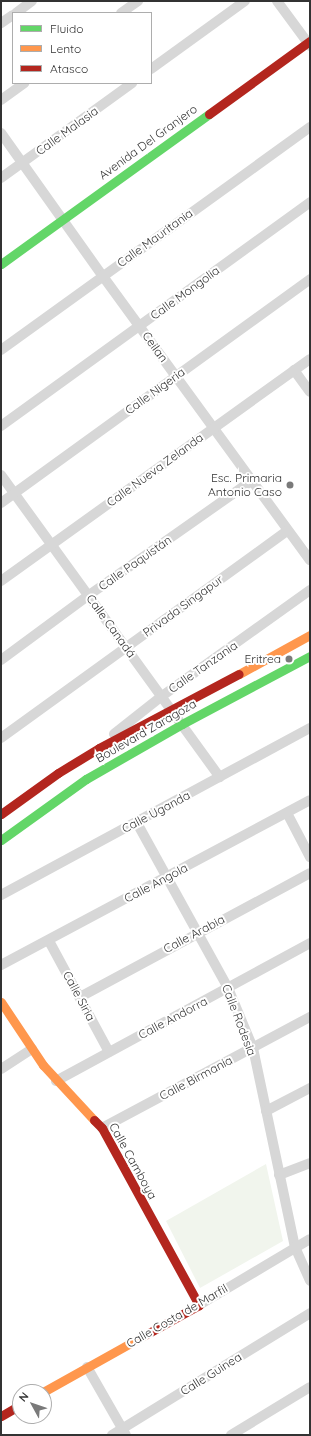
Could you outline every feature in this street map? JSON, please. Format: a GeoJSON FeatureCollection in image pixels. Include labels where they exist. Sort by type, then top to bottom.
{"type":"FeatureCollection","features":[{"type":"Feature","properties":{"kind":"main road","name":"Avenida Del Granjero"},"geometry":{"type":"LineString","coordinates":[[1,264],[309,43]]}},
{"type":"Feature","properties":{"kind":"main road","name":"Boulevard Zaragoza"},"geometry":{"type":"LineString","coordinates":[[1,814],[58,773],[99,748],[310,635]]}},
{"type":"Feature","properties":{"kind":"main road","name":"Boulevard Zaragoza"},"geometry":{"type":"LineString","coordinates":[[1,840],[86,779],[182,724],[310,656]]}},
{"type":"Feature","properties":{"kind":"main road","name":"Calle Camboya"},"geometry":{"type":"LineString","coordinates":[[1,1002],[32,1049],[56,1081],[102,1128],[198,1305]]}},
{"type":"Feature","properties":{"kind":"main road","name":"Calle Costa de Marfil"},"geometry":{"type":"LineString","coordinates":[[52,1387],[198,1305]]}},
{"type":"Feature","properties":{"kind":"main road"},"geometry":{"type":"LineString","coordinates":[[1,1416],[12,1410]]}},
{"type":"Feature","properties":{"kind":"street"},"geometry":{"type":"LineString","coordinates":[[17,12],[32,1]]}},
{"type":"Feature","properties":{"kind":"street"},"geometry":{"type":"LineString","coordinates":[[122,12],[138,1]]}},
{"type":"Feature","properties":{"kind":"street"},"geometry":{"type":"LineString","coordinates":[[152,68],[245,1]]}},
{"type":"Feature","properties":{"kind":"street"},"geometry":{"type":"LineString","coordinates":[[277,1],[309,43]]}},
{"type":"Feature","properties":{"kind":"street"},"geometry":{"type":"LineString","coordinates":[[1,24],[12,16]]}},
{"type":"Feature","properties":{"kind":"street"},"geometry":{"type":"LineString","coordinates":[[1,100],[23,84]]}},
{"type":"Feature","properties":{"kind":"street","name":"Calle Malasia"},"geometry":{"type":"LineString","coordinates":[[1,178],[131,84]]}},
{"type":"Feature","properties":{"kind":"street","name":"Calle Mauritania"},"geometry":{"type":"LineString","coordinates":[[1,350],[102,275],[310,127]]}},
{"type":"Feature","properties":{"kind":"street","name":"Ceilan"},"geometry":{"type":"LineString","coordinates":[[1,133],[102,275],[310,560]]}},
{"type":"Feature","properties":{"kind":"street","name":"Calle Mongolia"},"geometry":{"type":"LineString","coordinates":[[1,426],[310,202]]}},
{"type":"Feature","properties":{"kind":"street","name":"Calle Nigeria"},"geometry":{"type":"LineString","coordinates":[[1,503],[310,279]]}},
{"type":"Feature","properties":{"kind":"street","name":"Calle Nueva Zelanda"},"geometry":{"type":"LineString","coordinates":[[1,581],[310,359]]}},
{"type":"Feature","properties":{"kind":"street"},"geometry":{"type":"LineString","coordinates":[[294,370],[310,392]]}},
{"type":"Feature","properties":{"kind":"street","name":"Calle Canadá"},"geometry":{"type":"LineString","coordinates":[[1,475],[220,777]]}},
{"type":"Feature","properties":{"kind":"street","name":"Calle Paquistán"},"geometry":{"type":"LineString","coordinates":[[1,660],[89,595],[251,480]]}},
{"type":"Feature","properties":{"kind":"street","name":"Privada Singapur"},"geometry":{"type":"LineString","coordinates":[[1,738],[288,530]]}},
{"type":"Feature","properties":{"kind":"street","name":"Calle Tanzania"},"geometry":{"type":"LineString","coordinates":[[99,748],[162,696],[310,590]]}},
{"type":"Feature","properties":{"kind":"street","name":"Calle Uganda"},"geometry":{"type":"LineString","coordinates":[[1,895],[310,728]]}},
{"type":"Feature","properties":{"kind":"street","name":"Calle Angola"},"geometry":{"type":"LineString","coordinates":[[1,965],[49,941],[310,800]]}},
{"type":"Feature","properties":{"kind":"street"},"geometry":{"type":"LineString","coordinates":[[287,813],[310,857]]}},
{"type":"Feature","properties":{"kind":"street","name":"Calle Rodesia"},"geometry":{"type":"LineString","coordinates":[[137,822],[166,878],[228,988],[253,1048],[295,1247],[310,1281]]}},
{"type":"Feature","properties":{"kind":"street","name":"Calle Arabia"},"geometry":{"type":"LineString","coordinates":[[80,997],[197,932],[310,872]]}},
{"type":"Feature","properties":{"kind":"street","name":"Calle Siria"},"geometry":{"type":"LineString","coordinates":[[49,941],[109,1052]]}},
{"type":"Feature","properties":{"kind":"street","name":"Calle Andorra"},"geometry":{"type":"LineString","coordinates":[[56,1081],[310,943]]}},
{"type":"Feature","properties":{"kind":"street","name":"Calle Birmania"},"geometry":{"type":"LineString","coordinates":[[102,1128],[310,1017]]}},
{"type":"Feature","properties":{"kind":"street"},"geometry":{"type":"LineString","coordinates":[[1,1069],[32,1049]]}},
{"type":"Feature","properties":{"kind":"street"},"geometry":{"type":"LineString","coordinates":[[266,1111],[310,1088]]}},
{"type":"Feature","properties":{"kind":"street"},"geometry":{"type":"LineString","coordinates":[[279,1175],[310,1163]]}},
{"type":"Feature","properties":{"kind":"street","name":"Calle Costa de Marfil"},"geometry":{"type":"LineString","coordinates":[[198,1305],[310,1239]]}},
{"type":"Feature","properties":{"kind":"street","name":"Calle Guinea"},"geometry":{"type":"LineString","coordinates":[[112,1435],[124,1432],[310,1314]]}},
{"type":"Feature","properties":{"kind":"street"},"geometry":{"type":"LineString","coordinates":[[87,1367],[124,1432]]}},
{"type":"Feature","properties":{"kind":"street"},"geometry":{"type":"LineString","coordinates":[[231,1435],[310,1387]]}},
{"type":"Feature","properties":{"kind":"shaded area"},"geometry":{"type":"Polygon","coordinates":[[[266,1164],[283,1241],[200,1288],[166,1221],[266,1164]]]}},
{"type":"Feature","properties":{"kind":"traffic: fast"},"geometry":{"type":"LineString","coordinates":[[1,264],[209,114]]}},
{"type":"Feature","properties":{"kind":"traffic: fast"},"geometry":{"type":"LineString","coordinates":[[1,840],[86,779],[182,724],[310,656]]}},
{"type":"Feature","properties":{"kind":"traffic: slow"},"geometry":{"type":"LineString","coordinates":[[239,674],[310,635]]}},
{"type":"Feature","properties":{"kind":"traffic: slow"},"geometry":{"type":"LineString","coordinates":[[1,1002],[43,1065],[94,1120]]}},
{"type":"Feature","properties":{"kind":"traffic: slow"},"geometry":{"type":"LineString","coordinates":[[52,1387],[145,1335]]}},
{"type":"Feature","properties":{"kind":"traffic: jam"},"geometry":{"type":"LineString","coordinates":[[209,114],[310,41]]}},
{"type":"Feature","properties":{"kind":"traffic: jam"},"geometry":{"type":"LineString","coordinates":[[1,814],[58,773],[99,748],[239,674]]}},
{"type":"Feature","properties":{"kind":"traffic: jam"},"geometry":{"type":"LineString","coordinates":[[94,1120],[102,1128],[199,1305],[145,1335]]}},
{"type":"Feature","properties":{"kind":"traffic: jam"},"geometry":{"type":"LineString","coordinates":[[1,1416],[12,1410]]}},
{"type":"Feature","properties":{"kind":"place","name":"Esc. Primaria Antonio Caso"},"geometry":{"type":"Point","coordinates":[290,485]}},
{"type":"Feature","properties":{"kind":"place","name":"Eritrea"},"geometry":{"type":"Point","coordinates":[289,659]}}]}
